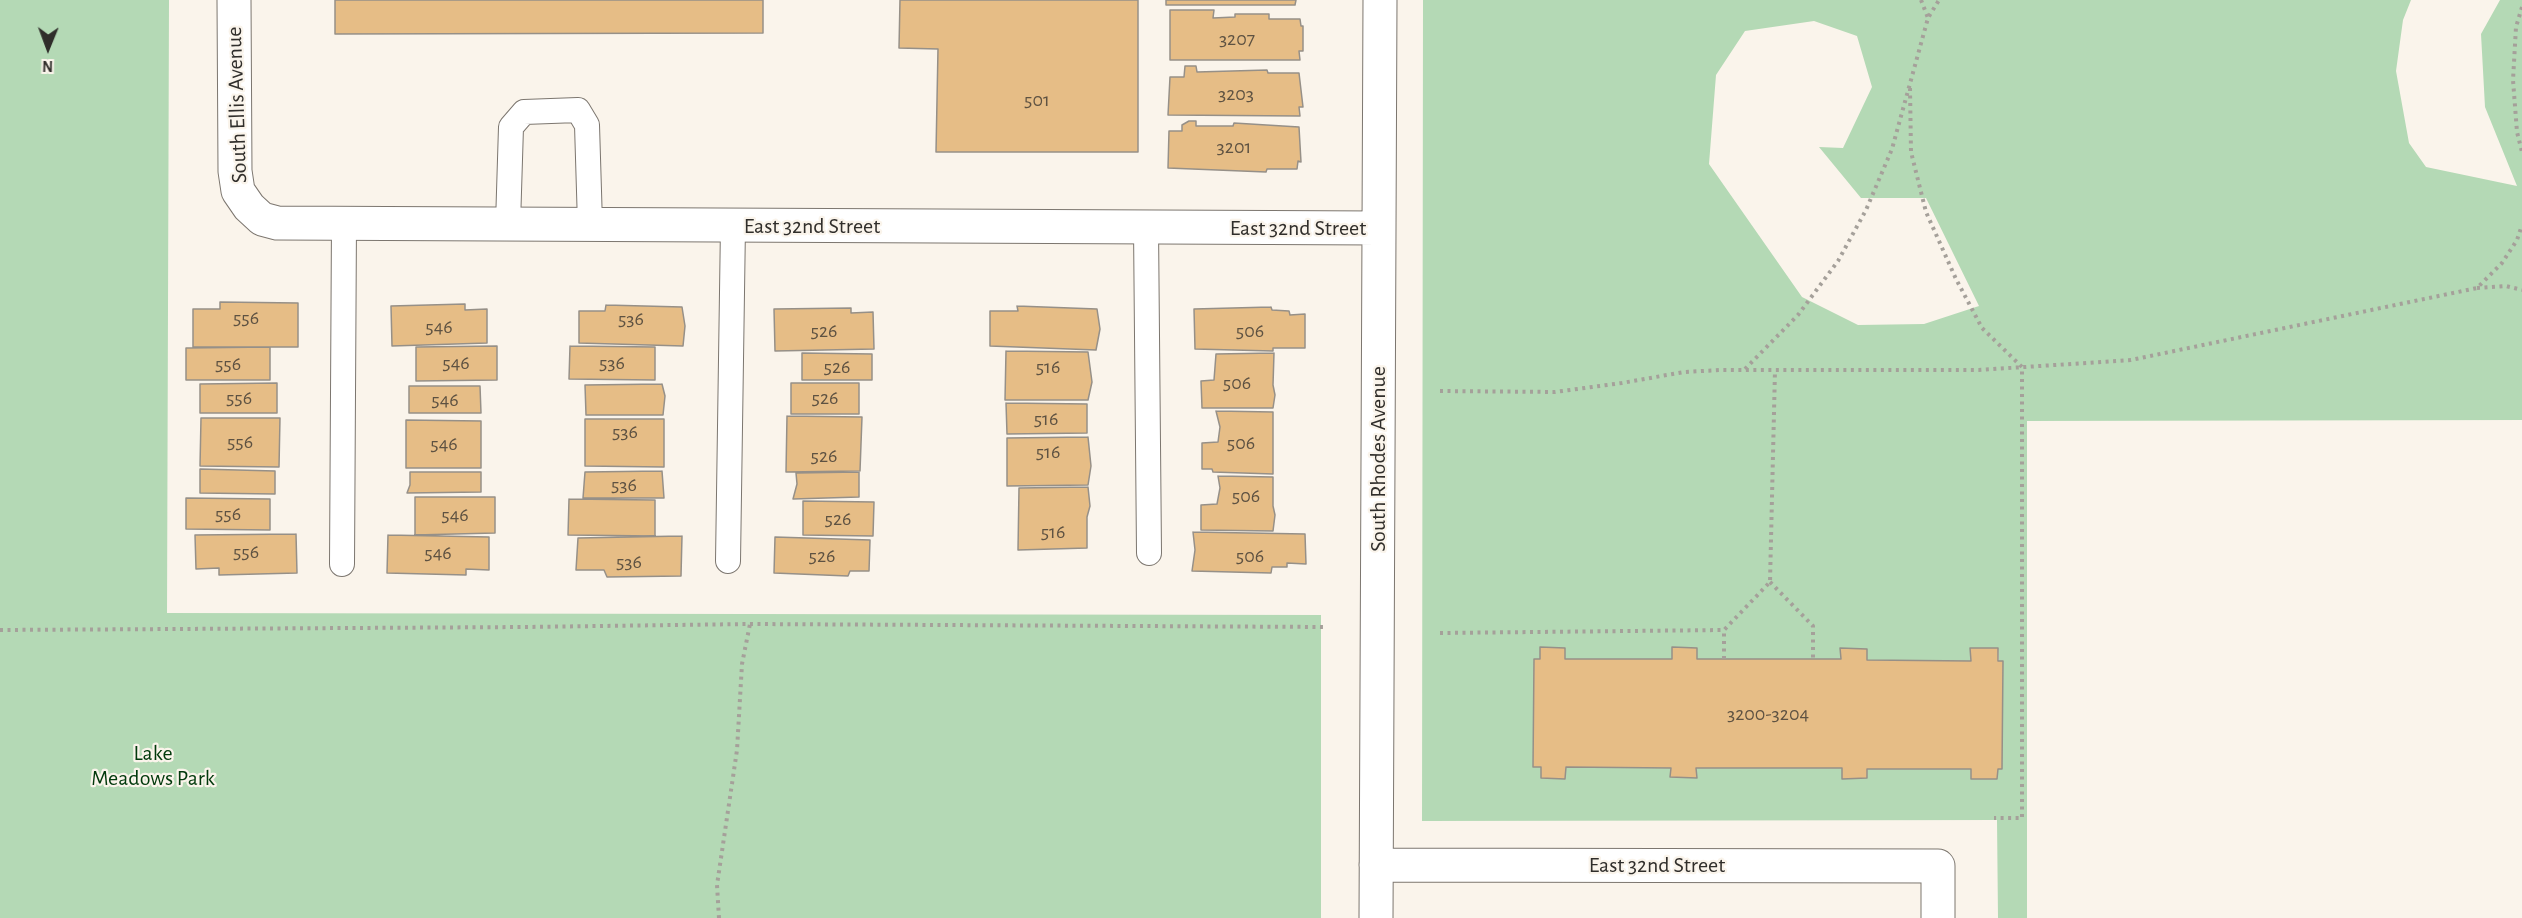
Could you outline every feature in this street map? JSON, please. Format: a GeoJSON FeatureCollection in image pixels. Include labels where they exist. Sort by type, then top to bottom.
{"type":"FeatureCollection","features":[{"type":"Feature","properties":{"kind":"street","name":"South Ellis Avenue"},"geometry":{"type":"LineString","coordinates":[[234,0],[235,171],[238,191],[249,207]]}},
{"type":"Feature","properties":{"kind":"street","name":"South Rhodes Avenue"},"geometry":{"type":"LineString","coordinates":[[1376,918],[1380,0]]}},
{"type":"Feature","properties":{"kind":"street","name":"East 32nd Street"},"geometry":{"type":"LineString","coordinates":[[249,207],[262,219],[277,223],[1379,228]]}},
{"type":"Feature","properties":{"kind":"street","name":"East 32nd Street"},"geometry":{"type":"LineString","coordinates":[[1376,865],[1938,866],[1938,918]]}},
{"type":"Feature","properties":{"kind":"lane"},"geometry":{"type":"LineString","coordinates":[[508,224],[510,128],[524,112],[578,110],[587,125],[590,224]]}},
{"type":"Feature","properties":{"kind":"lane"},"geometry":{"type":"LineString","coordinates":[[342,564],[344,223]]}},
{"type":"Feature","properties":{"kind":"lane"},"geometry":{"type":"LineString","coordinates":[[728,561],[733,225]]}},
{"type":"Feature","properties":{"kind":"lane"},"geometry":{"type":"LineString","coordinates":[[1146,227],[1149,553]]}},
{"type":"Feature","properties":{"kind":"path"},"geometry":{"type":"LineString","coordinates":[[1921,0],[1928,18]]}},
{"type":"Feature","properties":{"kind":"path"},"geometry":{"type":"LineString","coordinates":[[1744,370],[1798,315],[1838,261],[1866,210],[1892,149],[1928,18],[1939,0]]}},
{"type":"Feature","properties":{"kind":"path"},"geometry":{"type":"LineString","coordinates":[[2522,7],[2516,27],[2513,80],[2517,132],[2522,152]]}},
{"type":"Feature","properties":{"kind":"path"},"geometry":{"type":"LineString","coordinates":[[1910,88],[1911,152],[1926,212],[1956,279],[1982,328],[2022,367],[2022,818],[1994,818]]}},
{"type":"Feature","properties":{"kind":"path"},"geometry":{"type":"LineString","coordinates":[[2477,288],[2502,263],[2517,240],[2522,225]]}},
{"type":"Feature","properties":{"kind":"path"},"geometry":{"type":"LineString","coordinates":[[1440,391],[1555,392],[1684,372],[1979,370],[2132,360],[2477,288],[2506,286],[2522,290]]}},
{"type":"Feature","properties":{"kind":"path"},"geometry":{"type":"LineString","coordinates":[[1724,660],[1724,630],[1770,582],[1775,370]]}},
{"type":"Feature","properties":{"kind":"path"},"geometry":{"type":"LineString","coordinates":[[1770,582],[1813,626],[1813,660]]}},
{"type":"Feature","properties":{"kind":"path"},"geometry":{"type":"LineString","coordinates":[[0,630],[750,624],[1327,627]]}},
{"type":"Feature","properties":{"kind":"path"},"geometry":{"type":"LineString","coordinates":[[719,918],[717,885],[737,750],[742,664],[750,624]]}},
{"type":"Feature","properties":{"kind":"path"},"geometry":{"type":"LineString","coordinates":[[1440,633],[1724,630]]}},
{"type":"Feature","properties":{"kind":"green space","name":"Lake Meadows Park"},"geometry":{"type":"Polygon","coordinates":[[[0,0],[169,0],[167,613],[1321,615],[1321,918],[0,918],[0,0]]]}},
{"type":"Feature","properties":{"kind":"green space"},"geometry":{"type":"Polygon","coordinates":[[[1423,0],[2411,0],[2403,20],[2396,71],[2409,143],[2426,167],[2517,186],[2485,107],[2481,34],[2500,0],[2522,0],[2522,420],[2027,421],[2027,918],[1998,918],[1997,820],[1422,821],[1423,0]],[[1814,21],[1745,31],[1716,75],[1709,164],[1802,297],[1858,325],[1924,324],[1979,306],[1926,198],[1861,198],[1819,147],[1843,148],[1872,87],[1857,36],[1814,21]],[[1541,647],[1540,659],[1534,659],[1533,767],[1541,767],[1542,778],[1565,779],[1566,767],[1671,768],[1671,777],[1697,778],[1696,768],[1842,768],[1842,779],[1866,778],[1867,769],[1971,769],[1972,779],[1997,779],[1998,769],[2002,769],[2003,661],[1999,661],[1998,648],[1970,649],[1971,661],[1867,660],[1867,649],[1841,648],[1841,659],[1697,659],[1697,648],[1672,647],[1672,659],[1565,659],[1564,648],[1541,647]]]}},
{"type":"Feature","properties":{"kind":"building"},"geometry":{"type":"Polygon","coordinates":[[[335,0],[763,0],[763,33],[335,34],[335,0]]]}},
{"type":"Feature","properties":{"kind":"building"},"geometry":{"type":"Polygon","coordinates":[[[900,0],[1138,0],[1138,152],[936,152],[938,49],[899,48],[900,0]]]}},
{"type":"Feature","properties":{"kind":"building"},"geometry":{"type":"Polygon","coordinates":[[[1166,0],[1296,0],[1295,5],[1166,5],[1166,0]]]}},
{"type":"Feature","properties":{"kind":"building"},"geometry":{"type":"Polygon","coordinates":[[[1170,10],[1214,10],[1213,18],[1235,17],[1235,14],[1269,14],[1269,19],[1300,19],[1301,26],[1303,26],[1303,51],[1299,51],[1300,60],[1170,60],[1170,10]]]}},
{"type":"Feature","properties":{"kind":"building"},"geometry":{"type":"Polygon","coordinates":[[[1185,66],[1196,66],[1197,72],[1267,70],[1268,73],[1299,73],[1303,107],[1299,107],[1300,116],[1168,115],[1170,77],[1184,77],[1185,66]]]}},
{"type":"Feature","properties":{"kind":"building"},"geometry":{"type":"Polygon","coordinates":[[[1189,121],[1196,121],[1196,126],[1233,126],[1234,123],[1299,127],[1301,162],[1298,161],[1297,169],[1267,169],[1266,172],[1168,168],[1169,131],[1182,131],[1182,125],[1189,121]]]}},
{"type":"Feature","properties":{"kind":"building"},"geometry":{"type":"Polygon","coordinates":[[[220,302],[298,303],[298,347],[193,347],[193,309],[220,309],[220,302]]]}},
{"type":"Feature","properties":{"kind":"building"},"geometry":{"type":"Polygon","coordinates":[[[465,304],[465,310],[487,309],[487,343],[392,346],[391,306],[465,304]]]}},
{"type":"Feature","properties":{"kind":"building"},"geometry":{"type":"Polygon","coordinates":[[[606,305],[682,307],[685,326],[683,346],[579,343],[579,311],[605,311],[606,305]]]}},
{"type":"Feature","properties":{"kind":"building"},"geometry":{"type":"Polygon","coordinates":[[[1017,306],[1097,309],[1100,329],[1096,350],[990,346],[990,311],[1018,311],[1017,306]]]}},
{"type":"Feature","properties":{"kind":"building"},"geometry":{"type":"Polygon","coordinates":[[[1271,307],[1272,310],[1289,311],[1290,315],[1305,314],[1305,348],[1273,348],[1273,351],[1195,349],[1194,309],[1271,307]]]}},
{"type":"Feature","properties":{"kind":"building"},"geometry":{"type":"Polygon","coordinates":[[[851,308],[851,313],[873,312],[874,349],[775,351],[774,309],[851,308]]]}},
{"type":"Feature","properties":{"kind":"building"},"geometry":{"type":"Polygon","coordinates":[[[497,346],[497,380],[416,381],[416,347],[497,346]]]}},
{"type":"Feature","properties":{"kind":"building"},"geometry":{"type":"Polygon","coordinates":[[[570,346],[655,347],[655,380],[569,379],[570,346]]]}},
{"type":"Feature","properties":{"kind":"building"},"geometry":{"type":"Polygon","coordinates":[[[270,347],[270,380],[186,380],[186,348],[270,347]]]}},
{"type":"Feature","properties":{"kind":"building"},"geometry":{"type":"Polygon","coordinates":[[[1006,351],[1088,352],[1092,382],[1088,400],[1005,400],[1006,351]]]}},
{"type":"Feature","properties":{"kind":"building"},"geometry":{"type":"Polygon","coordinates":[[[802,353],[872,354],[872,380],[802,380],[802,353]]]}},
{"type":"Feature","properties":{"kind":"building"},"geometry":{"type":"Polygon","coordinates":[[[1274,353],[1273,408],[1202,408],[1201,381],[1214,380],[1216,354],[1274,353]]]}},
{"type":"Feature","properties":{"kind":"building"},"geometry":{"type":"Polygon","coordinates":[[[277,383],[277,413],[200,413],[200,384],[277,383]]]}},
{"type":"Feature","properties":{"kind":"building"},"geometry":{"type":"Polygon","coordinates":[[[791,383],[859,383],[859,414],[791,414],[791,383]]]}},
{"type":"Feature","properties":{"kind":"building"},"geometry":{"type":"Polygon","coordinates":[[[662,384],[665,396],[663,415],[586,415],[585,385],[662,384]]]}},
{"type":"Feature","properties":{"kind":"building"},"geometry":{"type":"Polygon","coordinates":[[[409,386],[480,386],[481,413],[409,413],[409,386]]]}},
{"type":"Feature","properties":{"kind":"building"},"geometry":{"type":"Polygon","coordinates":[[[1006,403],[1087,404],[1087,433],[1007,434],[1006,403]]]}},
{"type":"Feature","properties":{"kind":"building"},"geometry":{"type":"Polygon","coordinates":[[[1216,411],[1273,412],[1273,474],[1213,472],[1212,469],[1202,469],[1202,443],[1218,442],[1220,427],[1216,411]]]}},
{"type":"Feature","properties":{"kind":"building"},"geometry":{"type":"Polygon","coordinates":[[[787,416],[862,417],[860,471],[786,472],[787,416]]]}},
{"type":"Feature","properties":{"kind":"building"},"geometry":{"type":"Polygon","coordinates":[[[201,418],[280,418],[279,467],[200,466],[201,418]]]}},
{"type":"Feature","properties":{"kind":"building"},"geometry":{"type":"Polygon","coordinates":[[[585,419],[664,419],[664,467],[585,466],[585,419]]]}},
{"type":"Feature","properties":{"kind":"building"},"geometry":{"type":"Polygon","coordinates":[[[406,420],[481,421],[481,468],[406,468],[406,420]]]}},
{"type":"Feature","properties":{"kind":"building"},"geometry":{"type":"Polygon","coordinates":[[[1088,437],[1091,466],[1088,485],[1007,486],[1007,438],[1088,437]]]}},
{"type":"Feature","properties":{"kind":"building"},"geometry":{"type":"Polygon","coordinates":[[[200,469],[275,471],[275,494],[200,493],[200,469]]]}},
{"type":"Feature","properties":{"kind":"building"},"geometry":{"type":"Polygon","coordinates":[[[662,471],[664,498],[583,498],[585,472],[662,471]]]}},
{"type":"Feature","properties":{"kind":"building"},"geometry":{"type":"Polygon","coordinates":[[[410,472],[481,472],[481,492],[407,493],[410,485],[410,472]]]}},
{"type":"Feature","properties":{"kind":"building"},"geometry":{"type":"Polygon","coordinates":[[[859,472],[859,497],[793,499],[797,484],[796,473],[859,472]]]}},
{"type":"Feature","properties":{"kind":"building"},"geometry":{"type":"Polygon","coordinates":[[[1218,476],[1273,477],[1275,515],[1273,531],[1201,530],[1201,505],[1217,504],[1220,488],[1218,476]]]}},
{"type":"Feature","properties":{"kind":"building"},"geometry":{"type":"Polygon","coordinates":[[[1088,487],[1090,506],[1087,517],[1087,548],[1018,550],[1019,488],[1088,487]]]}},
{"type":"Feature","properties":{"kind":"building"},"geometry":{"type":"Polygon","coordinates":[[[415,497],[495,497],[495,533],[415,535],[415,497]]]}},
{"type":"Feature","properties":{"kind":"building"},"geometry":{"type":"Polygon","coordinates":[[[186,498],[270,499],[270,530],[186,529],[186,498]]]}},
{"type":"Feature","properties":{"kind":"building"},"geometry":{"type":"Polygon","coordinates":[[[569,499],[655,500],[655,536],[568,535],[569,499]]]}},
{"type":"Feature","properties":{"kind":"building"},"geometry":{"type":"Polygon","coordinates":[[[803,501],[874,502],[873,536],[803,535],[803,501]]]}},
{"type":"Feature","properties":{"kind":"building"},"geometry":{"type":"Polygon","coordinates":[[[1193,532],[1305,534],[1306,564],[1287,563],[1287,567],[1272,567],[1271,573],[1192,571],[1195,550],[1193,532]]]}},
{"type":"Feature","properties":{"kind":"building"},"geometry":{"type":"Polygon","coordinates":[[[296,534],[297,573],[219,575],[219,568],[196,569],[195,535],[296,534]]]}},
{"type":"Feature","properties":{"kind":"building"},"geometry":{"type":"Polygon","coordinates":[[[388,535],[489,537],[489,570],[466,569],[466,575],[387,573],[388,535]]]}},
{"type":"Feature","properties":{"kind":"building"},"geometry":{"type":"Polygon","coordinates":[[[682,536],[681,576],[607,577],[604,570],[576,570],[578,538],[682,536]]]}},
{"type":"Feature","properties":{"kind":"building"},"geometry":{"type":"Polygon","coordinates":[[[775,537],[870,540],[869,571],[850,571],[848,576],[774,573],[775,537]]]}},
{"type":"Feature","properties":{"kind":"building"},"geometry":{"type":"Polygon","coordinates":[[[1540,647],[1565,648],[1565,659],[1672,659],[1672,647],[1697,648],[1697,659],[1841,659],[1840,648],[1867,649],[1867,660],[1971,661],[1970,648],[1998,648],[1998,661],[2003,661],[2002,769],[1998,769],[1997,779],[1971,779],[1971,769],[1867,769],[1867,778],[1842,779],[1842,768],[1696,768],[1697,778],[1670,777],[1671,768],[1566,767],[1565,779],[1541,778],[1541,767],[1533,767],[1534,659],[1540,659],[1540,647]]]}}]}
